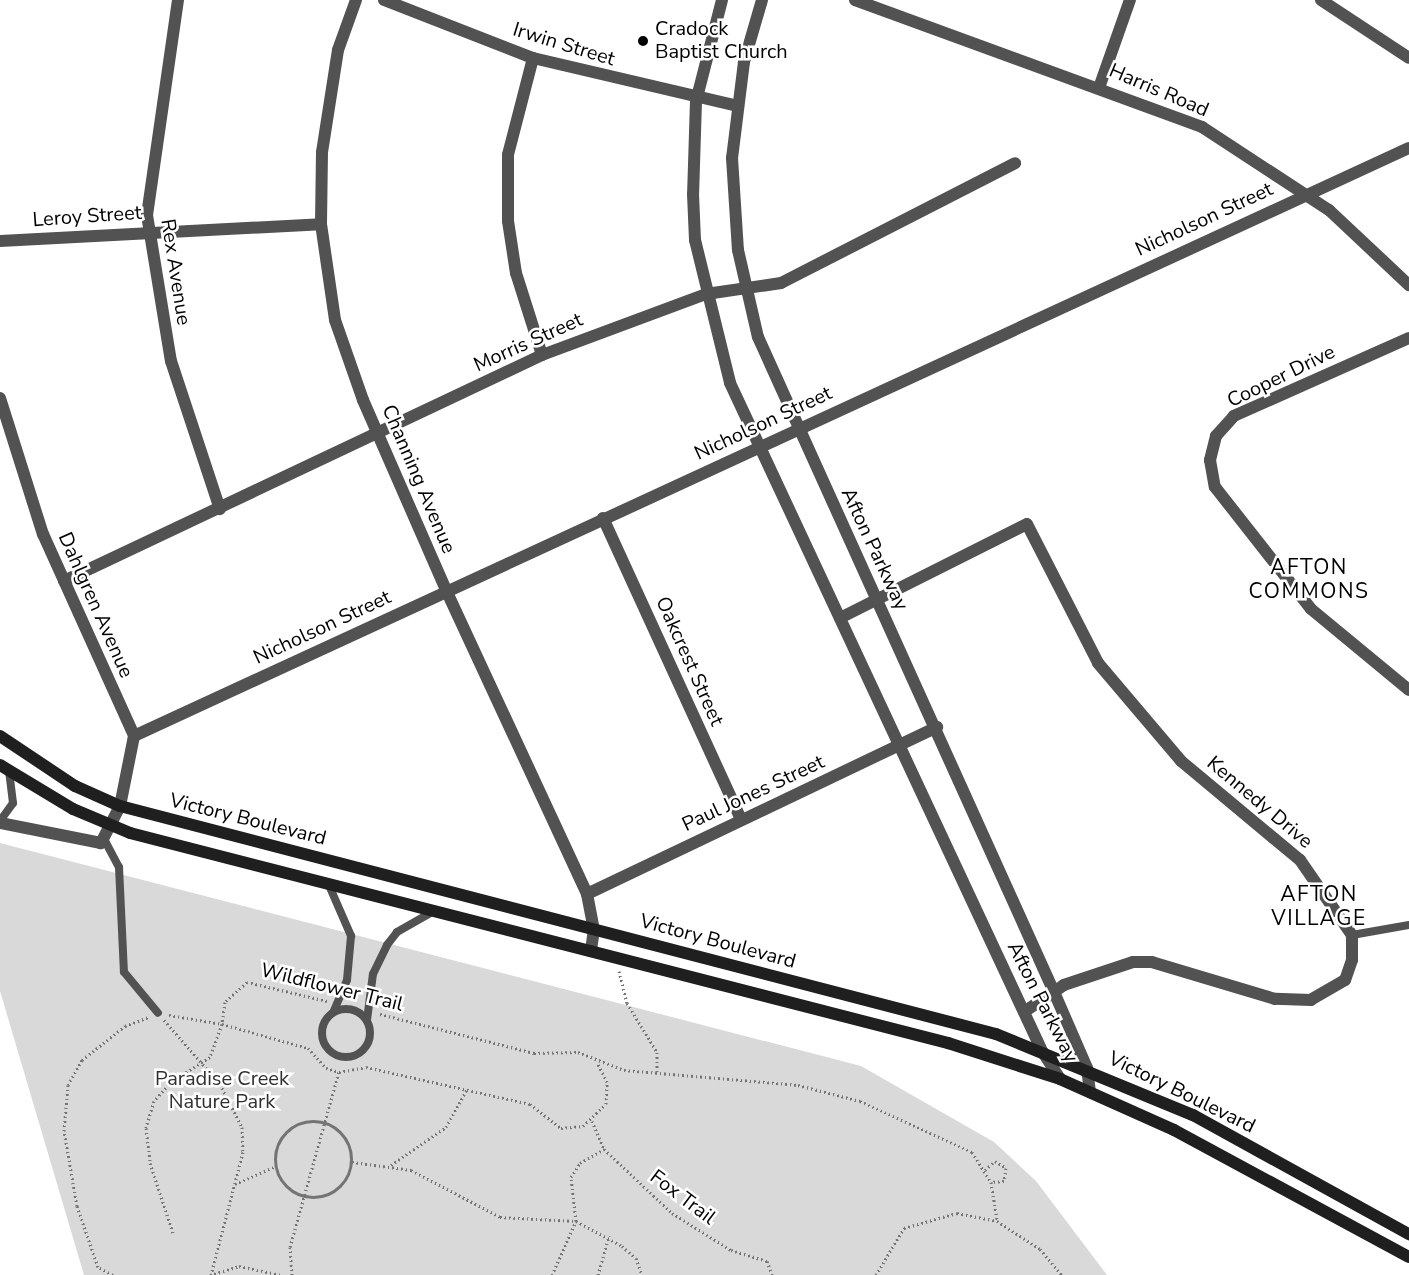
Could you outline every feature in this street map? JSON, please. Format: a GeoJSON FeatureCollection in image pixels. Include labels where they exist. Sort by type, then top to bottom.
{"type":"FeatureCollection","features":[{"type":"Feature","properties":{"kind":"main road","name":"Victory Boulevard"},"geometry":{"type":"LineString","coordinates":[[0,736],[75,786],[120,806],[942,1018],[1042,1051],[1087,1068],[1193,1115],[1409,1234]]}},
{"type":"Feature","properties":{"kind":"main road","name":"Victory Boulevard"},"geometry":{"type":"LineString","coordinates":[[5,769],[113,826],[328,884],[948,1043],[1060,1079],[1174,1130],[1409,1257]]}},
{"type":"Feature","properties":{"kind":"street","name":"Rex Avenue"},"geometry":{"type":"LineString","coordinates":[[178,0],[147,214],[171,361],[220,508]]}},
{"type":"Feature","properties":{"kind":"street","name":"Channing Avenue"},"geometry":{"type":"LineString","coordinates":[[356,0],[328,99],[321,224],[335,320],[378,433],[446,590],[586,894],[594,929],[591,951]]}},
{"type":"Feature","properties":{"kind":"street","name":"Irwin Street"},"geometry":{"type":"LineString","coordinates":[[384,0],[533,58],[696,101],[737,106]]}},
{"type":"Feature","properties":{"kind":"street","name":"Afton Parkway"},"geometry":{"type":"LineString","coordinates":[[722,0],[696,101],[693,194],[706,294],[730,383],[1042,1051],[1060,1079]]}},
{"type":"Feature","properties":{"kind":"street","name":"Afton Parkway"},"geometry":{"type":"LineString","coordinates":[[762,0],[737,106],[734,211],[745,289],[758,337],[797,429],[937,727],[1054,992],[1087,1068],[1090,1092]]}},
{"type":"Feature","properties":{"kind":"street","name":"Harris Road"},"geometry":{"type":"LineString","coordinates":[[855,0],[1100,85],[1202,127],[1305,194],[1363,237],[1409,285]]}},
{"type":"Feature","properties":{"kind":"street"},"geometry":{"type":"LineString","coordinates":[[1100,85],[1130,0]]}},
{"type":"Feature","properties":{"kind":"street"},"geometry":{"type":"LineString","coordinates":[[1321,0],[1409,58]]}},
{"type":"Feature","properties":{"kind":"street"},"geometry":{"type":"LineString","coordinates":[[533,58],[508,155],[508,222],[516,273],[542,355]]}},
{"type":"Feature","properties":{"kind":"street","name":"Nicholson Street"},"geometry":{"type":"LineString","coordinates":[[134,736],[446,590],[1409,148]]}},
{"type":"Feature","properties":{"kind":"street","name":"Morris Street"},"geometry":{"type":"LineString","coordinates":[[64,581],[542,355],[706,294],[781,283],[1015,163]]}},
{"type":"Feature","properties":{"kind":"street","name":"Leroy Street"},"geometry":{"type":"LineString","coordinates":[[0,241],[321,224]]}},
{"type":"Feature","properties":{"kind":"street","name":"Cooper Drive"},"geometry":{"type":"LineString","coordinates":[[1409,338],[1234,416],[1216,436],[1210,460],[1215,487],[1311,609],[1409,690]]}},
{"type":"Feature","properties":{"kind":"street","name":"Dahlgren Avenue"},"geometry":{"type":"LineString","coordinates":[[0,398],[27,492],[64,581],[134,736]]}},
{"type":"Feature","properties":{"kind":"street","name":"Oakcrest Street"},"geometry":{"type":"LineString","coordinates":[[603,518],[741,820]]}},
{"type":"Feature","properties":{"kind":"street","name":"Kennedy Drive"},"geometry":{"type":"LineString","coordinates":[[877,599],[1027,524],[1098,663],[1180,761],[1300,860],[1352,935]]}},
{"type":"Feature","properties":{"kind":"street"},"geometry":{"type":"LineString","coordinates":[[840,618],[877,599]]}},
{"type":"Feature","properties":{"kind":"street","name":"Paul Jones Street"},"geometry":{"type":"LineString","coordinates":[[586,894],[937,727]]}},
{"type":"Feature","properties":{"kind":"street"},"geometry":{"type":"LineString","coordinates":[[0,822],[89,844],[104,838],[113,826],[120,806],[134,736]]}},
{"type":"Feature","properties":{"kind":"street"},"geometry":{"type":"LineString","coordinates":[[1024,1012],[1054,992],[1117,964],[1152,962],[1275,999],[1311,1000],[1345,980],[1352,960],[1352,935]]}},
{"type":"Feature","properties":{"kind":"lane"},"geometry":{"type":"LineString","coordinates":[[0,822],[13,803],[5,769]]}},
{"type":"Feature","properties":{"kind":"lane"},"geometry":{"type":"LineString","coordinates":[[104,838],[119,867],[124,972],[158,1013]]}},
{"type":"Feature","properties":{"kind":"lane"},"geometry":{"type":"LineString","coordinates":[[328,884],[351,936],[351,960],[337,1008],[322,1035],[339,1056],[365,1048],[367,1011],[373,974],[387,945],[397,932],[434,911]]}},
{"type":"Feature","properties":{"kind":"lane"},"geometry":{"type":"LineString","coordinates":[[1352,935],[1409,925]]}},
{"type":"Feature","properties":{"kind":"lane"},"geometry":{"type":"LineString","coordinates":[[337,1008],[353,1009],[367,1021]]}},
{"type":"Feature","properties":{"kind":"path"},"geometry":{"type":"LineString","coordinates":[[620,966],[617,979],[657,1052],[657,1073]]}},
{"type":"Feature","properties":{"kind":"path","name":"Wildflower Trail"},"geometry":{"type":"LineString","coordinates":[[222,1024],[225,1002],[247,982],[337,1008]]}},
{"type":"Feature","properties":{"kind":"path","name":"Wildflower Trail"},"geometry":{"type":"LineString","coordinates":[[367,1011],[534,1053],[578,1052],[597,1062],[657,1073],[798,1085],[850,1099],[939,1132],[972,1152],[991,1182],[997,1221]]}},
{"type":"Feature","properties":{"kind":"path"},"geometry":{"type":"LineString","coordinates":[[158,1013],[203,1061],[236,1106],[242,1127],[236,1184],[211,1275]]}},
{"type":"Feature","properties":{"kind":"path"},"geometry":{"type":"LineString","coordinates":[[113,1275],[98,1268],[77,1206],[64,1131],[68,1085],[82,1060],[105,1041],[158,1013],[222,1024],[308,1048],[326,1068],[339,1072],[366,1067],[530,1104],[561,1128],[592,1121],[608,1093],[597,1062]]}},
{"type":"Feature","properties":{"kind":"path"},"geometry":{"type":"LineString","coordinates":[[173,1233],[150,1163],[146,1128],[154,1101],[203,1061],[220,1038],[222,1024]]}},
{"type":"Feature","properties":{"kind":"path"},"geometry":{"type":"LineString","coordinates":[[292,1275],[290,1247],[323,1121],[339,1072]]}},
{"type":"Feature","properties":{"kind":"path"},"geometry":{"type":"LineString","coordinates":[[391,1166],[446,1126],[467,1089]]}},
{"type":"Feature","properties":{"kind":"path"},"geometry":{"type":"LineString","coordinates":[[323,1121],[347,1139],[352,1162],[344,1183],[332,1192],[303,1196],[289,1189],[274,1167],[283,1135],[294,1125],[323,1121]]}},
{"type":"Feature","properties":{"kind":"path","name":"Fox Trail"},"geometry":{"type":"LineString","coordinates":[[592,1121],[604,1149],[672,1213],[731,1250],[768,1261],[772,1275]]}},
{"type":"Feature","properties":{"kind":"path"},"geometry":{"type":"LineString","coordinates":[[552,1275],[576,1221],[571,1177],[580,1163],[604,1149]]}},
{"type":"Feature","properties":{"kind":"path"},"geometry":{"type":"LineString","coordinates":[[985,1170],[995,1161],[1006,1168],[1004,1181],[991,1182]]}},
{"type":"Feature","properties":{"kind":"path"},"geometry":{"type":"LineString","coordinates":[[352,1162],[371,1169],[391,1166],[411,1170],[500,1217],[576,1221],[609,1236],[636,1258],[642,1275]]}},
{"type":"Feature","properties":{"kind":"path"},"geometry":{"type":"LineString","coordinates":[[236,1184],[274,1167]]}},
{"type":"Feature","properties":{"kind":"path"},"geometry":{"type":"LineString","coordinates":[[876,1275],[904,1228],[957,1213],[997,1221],[1041,1249],[1062,1275]]}},
{"type":"Feature","properties":{"kind":"path"},"geometry":{"type":"LineString","coordinates":[[598,1275],[609,1236]]}},
{"type":"Feature","properties":{"kind":"path"},"geometry":{"type":"LineString","coordinates":[[211,1275],[239,1266],[281,1275]]}},
{"type":"Feature","properties":{"kind":"green space","name":"Paradise Creek Nature Park"},"geometry":{"type":"Polygon","coordinates":[[[0,843],[861,1066],[994,1142],[1036,1181],[1107,1275],[84,1275],[0,991],[0,843]]]}},
{"type":"Feature","properties":{"kind":"place","name":"Cradock Baptist Church"},"geometry":{"type":"Point","coordinates":[643,41]}},
{"type":"Feature","properties":{"kind":"district","name":"AFTON COMMONS"},"geometry":{"type":"Point","coordinates":[1309,579]}},
{"type":"Feature","properties":{"kind":"district","name":"AFTON VILLAGE"},"geometry":{"type":"Point","coordinates":[1319,906]}}]}
